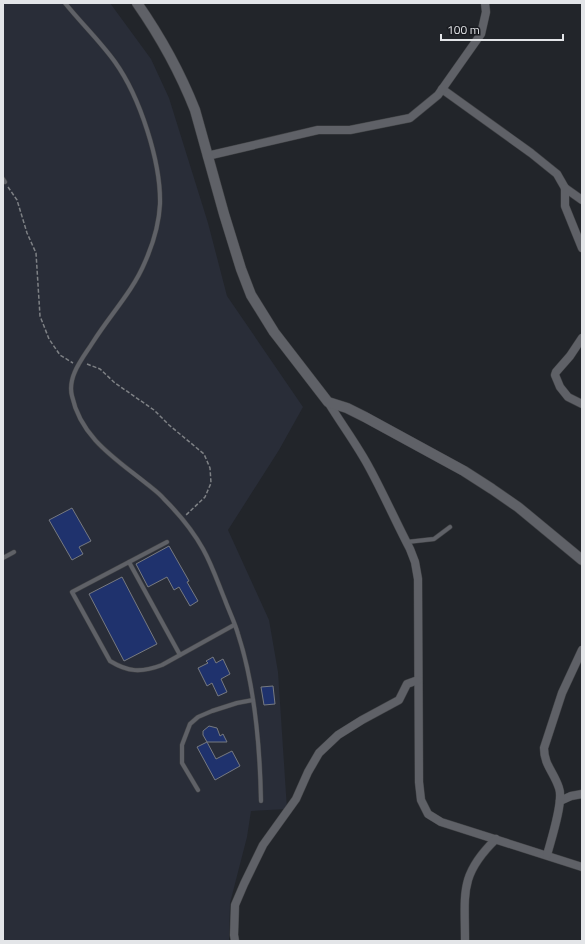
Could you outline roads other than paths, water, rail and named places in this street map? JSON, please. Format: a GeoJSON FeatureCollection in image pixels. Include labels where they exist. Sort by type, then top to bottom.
{"type":"FeatureCollection","features":[{"type":"Feature","properties":{"kind":"street"},"geometry":{"type":"LineString","coordinates":[[137,3],[172,60],[190,98],[234,249],[251,295],[274,332],[328,402],[339,421],[356,444],[371,470],[415,562],[418,579],[419,782],[420,794],[428,814],[441,822],[582,867]]}},
{"type":"Feature","properties":{"kind":"street"},"geometry":{"type":"LineString","coordinates":[[207,156],[318,130],[350,130],[410,118],[438,95],[482,34],[486,12],[485,3]]}},
{"type":"Feature","properties":{"kind":"street"},"geometry":{"type":"LineString","coordinates":[[442,89],[557,174],[565,188],[582,200]]}},
{"type":"Feature","properties":{"kind":"street"},"geometry":{"type":"LineString","coordinates":[[565,188],[565,206],[582,248]]}},
{"type":"Feature","properties":{"kind":"street"},"geometry":{"type":"LineString","coordinates":[[582,338],[555,375],[560,387],[568,397],[582,404]]}},
{"type":"Feature","properties":{"kind":"street"},"geometry":{"type":"LineString","coordinates":[[328,402],[347,408],[365,417],[464,471],[518,508],[582,560]]}},
{"type":"Feature","properties":{"kind":"street"},"geometry":{"type":"LineString","coordinates":[[547,855],[560,801],[560,789],[545,760],[544,748],[562,693],[582,650]]}},
{"type":"Feature","properties":{"kind":"street"},"geometry":{"type":"LineString","coordinates":[[235,941],[235,905],[244,884],[263,845],[296,799],[308,772],[319,753],[338,735],[399,700],[407,684],[418,680]]}},
{"type":"Feature","properties":{"kind":"street"},"geometry":{"type":"LineString","coordinates":[[560,801],[571,796],[582,794]]}},
{"type":"Feature","properties":{"kind":"street"},"geometry":{"type":"LineString","coordinates":[[465,941],[466,884],[477,861],[496,839]]}},
{"type":"Feature","properties":{"kind":"lane"},"geometry":{"type":"LineString","coordinates":[[65,3],[116,63],[133,92],[142,114],[154,153],[160,204],[154,240],[145,264],[135,283],[81,361],[72,377],[71,394],[79,416],[91,437],[103,449],[162,496],[182,518],[204,550],[212,566],[242,646],[253,700],[260,766],[260,801]]}},
{"type":"Feature","properties":{"kind":"lane"},"geometry":{"type":"LineString","coordinates":[[406,542],[434,539],[450,527]]}},
{"type":"Feature","properties":{"kind":"lane"},"geometry":{"type":"LineString","coordinates":[[167,542],[72,592],[110,660],[119,666],[137,671],[152,669],[162,665],[234,625]]}},
{"type":"Feature","properties":{"kind":"lane"},"geometry":{"type":"LineString","coordinates":[[3,558],[14,552]]}},
{"type":"Feature","properties":{"kind":"lane"},"geometry":{"type":"LineString","coordinates":[[129,562],[180,655]]}},
{"type":"Feature","properties":{"kind":"lane"},"geometry":{"type":"LineString","coordinates":[[198,790],[182,763],[182,746],[190,724],[198,717],[212,711],[237,703],[253,700]]}}]}
